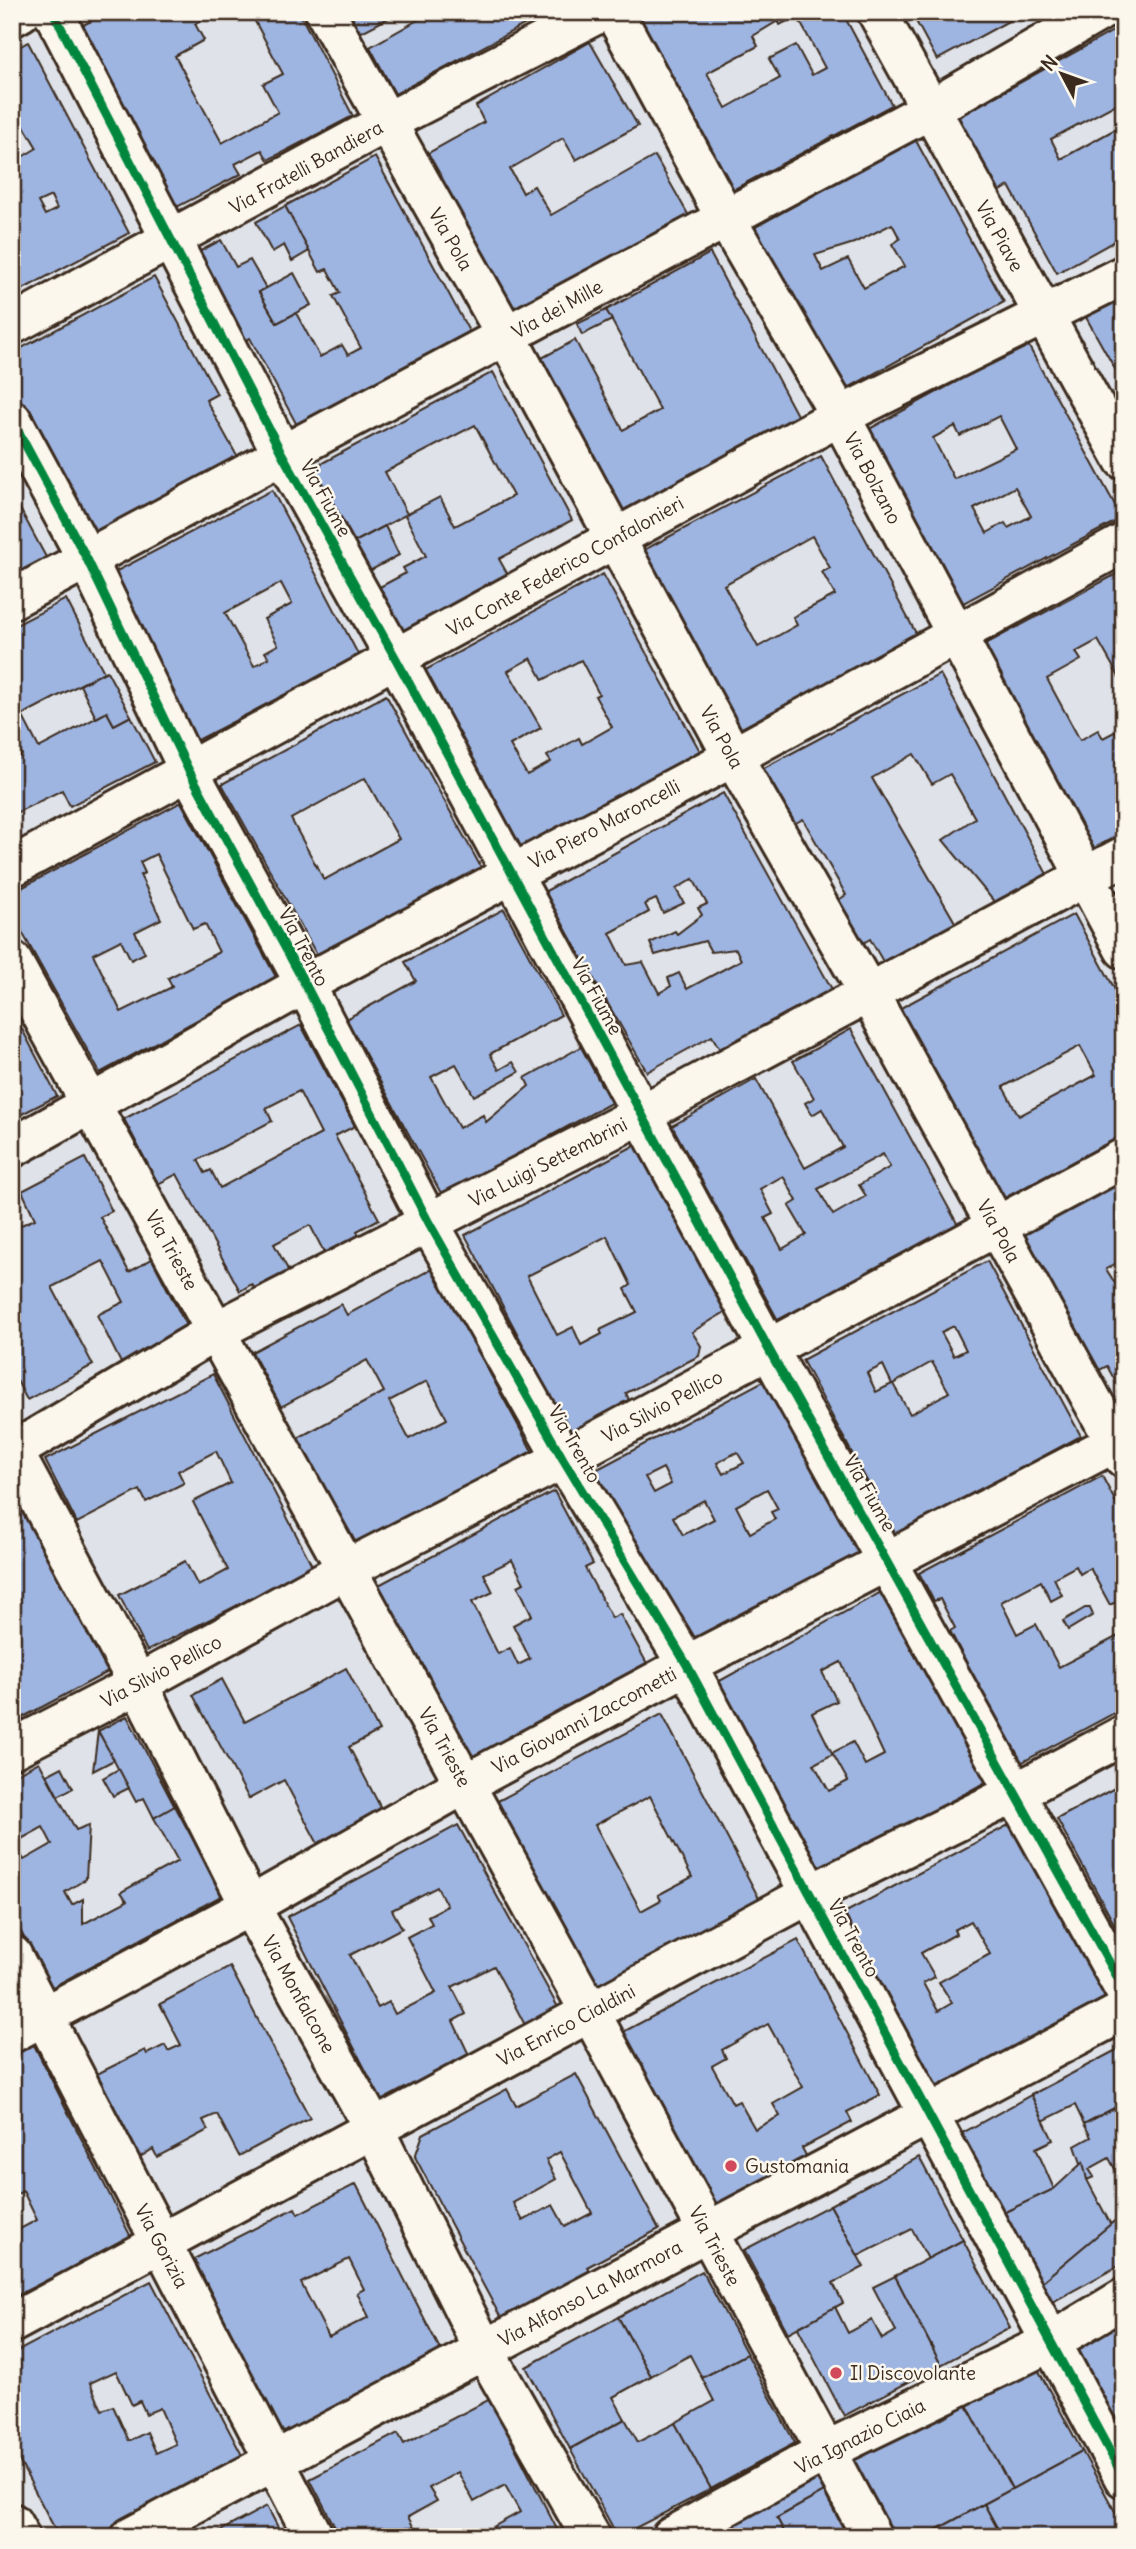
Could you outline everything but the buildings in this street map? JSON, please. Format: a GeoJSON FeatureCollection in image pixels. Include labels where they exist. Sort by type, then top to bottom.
{"type":"FeatureCollection","features":[{"type":"Feature","properties":{"kind":"street"},"geometry":{"type":"LineString","coordinates":[[12,17],[21,12]]}},
{"type":"Feature","properties":{"kind":"street","name":"Via Fiume"},"geometry":{"type":"LineString","coordinates":[[53,12],[174,240],[282,454],[396,659],[768,1348],[1124,1989]]}},
{"type":"Feature","properties":{"kind":"street","name":"Via Pola"},"geometry":{"type":"LineString","coordinates":[[325,12],[507,337],[733,757],[868,992],[1121,1446]]}},
{"type":"Feature","properties":{"kind":"street","name":"Via Fratelli Bandiera"},"geometry":{"type":"LineString","coordinates":[[12,325],[174,240],[385,123],[601,12]]}},
{"type":"Feature","properties":{"kind":"street","name":"Via Bolzano"},"geometry":{"type":"LineString","coordinates":[[614,12],[725,217],[841,416],[1124,949]]}},
{"type":"Feature","properties":{"kind":"street","name":"Via Piave"},"geometry":{"type":"LineString","coordinates":[[877,12],[1124,460]]}},
{"type":"Feature","properties":{"kind":"street","name":"Via dei Mille"},"geometry":{"type":"LineString","coordinates":[[12,599],[929,110],[1099,12]]}},
{"type":"Feature","properties":{"kind":"street","name":"Via Conte Federico Confalonieri"},"geometry":{"type":"LineString","coordinates":[[12,867],[841,416],[1045,317],[1124,275]]}},
{"type":"Feature","properties":{"kind":"street","name":"Via Trento"},"geometry":{"type":"LineString","coordinates":[[12,420],[88,559],[188,769],[305,984],[429,1223],[563,1459],[687,1665],[1124,2478]]}},
{"type":"Feature","properties":{"kind":"street","name":"Via Piero Maroncelli"},"geometry":{"type":"LineString","coordinates":[[12,1148],[305,984],[956,637],[1124,543]]}},
{"type":"Feature","properties":{"kind":"street","name":"Via Luigi Settembrini"},"geometry":{"type":"LineString","coordinates":[[13,1451],[216,1331],[642,1114],[1124,856]]}},
{"type":"Feature","properties":{"kind":"street","name":"Via Trieste"},"geometry":{"type":"LineString","coordinates":[[12,961],[590,2012],[872,2537]]}},
{"type":"Feature","properties":{"kind":"street","name":"Via Silvio Pellico"},"geometry":{"type":"LineString","coordinates":[[12,1749],[138,1685],[347,1569],[563,1459],[1124,1158]]}},
{"type":"Feature","properties":{"kind":"street","name":"Via Giovanni Zaccometti"},"geometry":{"type":"LineString","coordinates":[[28,2025],[687,1665],[888,1560],[1121,1446]]}},
{"type":"Feature","properties":{"kind":"street","name":"Via Monfalcone"},"geometry":{"type":"LineString","coordinates":[[13,1451],[138,1685],[250,1906],[374,2129],[484,2350],[591,2537]]}},
{"type":"Feature","properties":{"kind":"street","name":"Via Enrico Cialdini"},"geometry":{"type":"LineString","coordinates":[[12,2323],[810,1894],[1015,1793],[1124,1735]]}},
{"type":"Feature","properties":{"kind":"street","name":"Via Gorizia"},"geometry":{"type":"LineString","coordinates":[[12,1955],[28,2025],[161,2244],[314,2537]]}},
{"type":"Feature","properties":{"kind":"street","name":"Via Alfonso La Marmora"},"geometry":{"type":"LineString","coordinates":[[131,2537],[1124,2011]]}},
{"type":"Feature","properties":{"kind":"street","name":"Via Ignazio Ciaia"},"geometry":{"type":"LineString","coordinates":[[671,2537],[826,2451],[1051,2342],[1124,2298]]}},
{"type":"Feature","properties":{"kind":"street"},"geometry":{"type":"LineString","coordinates":[[12,2523],[20,2537]]}},
{"type":"Feature","properties":{"kind":"cycle path"},"geometry":{"type":"LineString","coordinates":[[53,12],[282,454],[396,659],[768,1348],[1124,1989]]}},
{"type":"Feature","properties":{"kind":"cycle path"},"geometry":{"type":"LineString","coordinates":[[12,420],[87,559],[188,769],[305,984],[429,1223],[563,1459],[687,1665],[1124,2478]]}},
{"type":"Feature","properties":{"kind":"place","name":"Gustomania"},"geometry":{"type":"Point","coordinates":[731,2166]}},
{"type":"Feature","properties":{"kind":"place","name":"Il Discovolante"},"geometry":{"type":"Point","coordinates":[836,2373]}}]}
